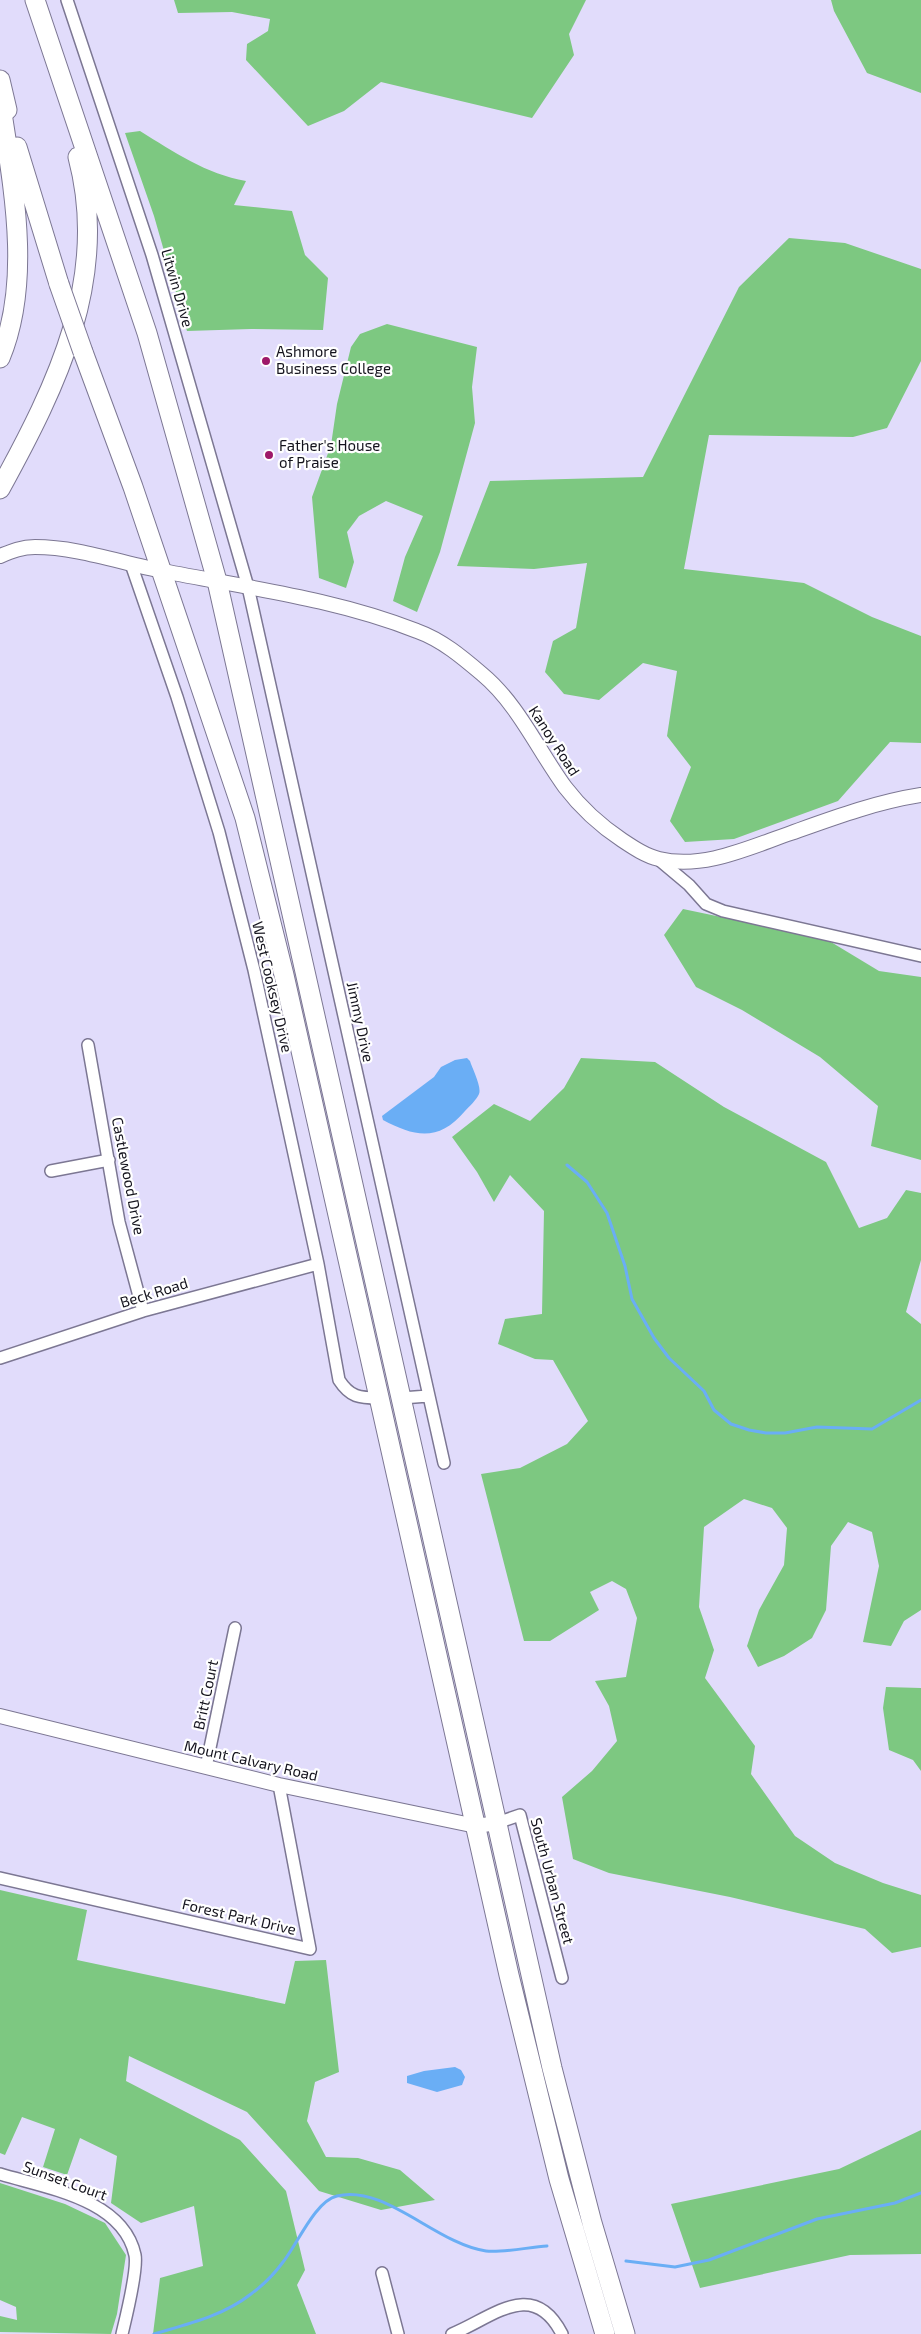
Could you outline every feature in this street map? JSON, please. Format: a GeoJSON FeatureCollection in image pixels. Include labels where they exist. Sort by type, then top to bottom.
{"type":"FeatureCollection","features":[{"type":"Feature","properties":{"kind":"highway"},"geometry":{"type":"LineString","coordinates":[[0,489],[39,417],[68,344],[80,307],[87,252],[88,227],[83,177],[38,8]]}},
{"type":"Feature","properties":{"kind":"highway"},"geometry":{"type":"LineString","coordinates":[[38,8],[147,333],[217,581],[552,2068],[592,2223],[625,2334]]}},
{"type":"Feature","properties":{"kind":"highway"},"geometry":{"type":"LineString","coordinates":[[0,80],[21,162],[59,284],[162,571],[245,818],[284,975],[378,1398],[559,2179],[605,2334]]}},
{"type":"Feature","properties":{"kind":"highway"},"geometry":{"type":"LineString","coordinates":[[0,100],[12,180],[18,263],[15,304],[5,346],[0,358]]}},
{"type":"Feature","properties":{"kind":"street","name":"Litwin Drive"},"geometry":{"type":"LineString","coordinates":[[67,0],[152,255],[248,586]]}},
{"type":"Feature","properties":{"kind":"street","name":"Kanoy Road"},"geometry":{"type":"LineString","coordinates":[[0,556],[15,549],[36,547],[75,552],[162,571],[248,586],[362,613],[419,631],[450,647],[485,676],[508,701],[566,788],[592,817],[636,849],[658,859],[680,862],[723,856],[874,806],[921,795]]}},
{"type":"Feature","properties":{"kind":"street","name":"West Cooksey Drive"},"geometry":{"type":"LineString","coordinates":[[131,564],[177,697],[218,832],[254,970],[318,1264],[339,1380],[347,1392],[360,1398],[378,1398]]}},
{"type":"Feature","properties":{"kind":"street","name":"Jimmy Drive"},"geometry":{"type":"LineString","coordinates":[[248,586],[444,1463]]}},
{"type":"Feature","properties":{"kind":"street"},"geometry":{"type":"LineString","coordinates":[[658,859],[689,885],[706,904],[723,911],[921,956]]}},
{"type":"Feature","properties":{"kind":"street","name":"Castlewood Drive"},"geometry":{"type":"LineString","coordinates":[[88,1045],[119,1222],[143,1311]]}},
{"type":"Feature","properties":{"kind":"street"},"geometry":{"type":"LineString","coordinates":[[51,1171],[109,1160]]}},
{"type":"Feature","properties":{"kind":"street","name":"Beck Road"},"geometry":{"type":"LineString","coordinates":[[0,1358],[143,1311],[318,1264]]}},
{"type":"Feature","properties":{"kind":"street"},"geometry":{"type":"LineString","coordinates":[[402,1398],[428,1396]]}},
{"type":"Feature","properties":{"kind":"street","name":"Britt Court"},"geometry":{"type":"LineString","coordinates":[[206,1767],[235,1628]]}},
{"type":"Feature","properties":{"kind":"street","name":"Mount Calvary Road"},"geometry":{"type":"LineString","coordinates":[[0,1716],[279,1785],[476,1826],[497,1823]]}},
{"type":"Feature","properties":{"kind":"street","name":"Forest Park Drive"},"geometry":{"type":"LineString","coordinates":[[0,1878],[310,1949],[279,1785]]}},
{"type":"Feature","properties":{"kind":"street","name":"South Urban Street"},"geometry":{"type":"LineString","coordinates":[[497,1823],[520,1815],[562,1978]]}},
{"type":"Feature","properties":{"kind":"street","name":"Sunset Court"},"geometry":{"type":"LineString","coordinates":[[0,2174],[86,2201],[107,2212],[126,2231],[135,2256],[129,2308],[122,2334]]}},
{"type":"Feature","properties":{"kind":"street"},"geometry":{"type":"LineString","coordinates":[[382,2273],[398,2334]]}},
{"type":"Feature","properties":{"kind":"street"},"geometry":{"type":"LineString","coordinates":[[452,2334],[492,2313],[521,2304],[543,2310],[551,2316],[562,2334]]}},
{"type":"Feature","properties":{"kind":"green space"},"geometry":{"type":"Polygon","coordinates":[[[174,0],[586,0],[569,34],[574,55],[532,118],[381,82],[344,111],[308,126],[246,60],[247,44],[268,31],[270,19],[232,12],[178,13],[174,0]]]}},
{"type":"Feature","properties":{"kind":"green space"},"geometry":{"type":"Polygon","coordinates":[[[831,0],[921,0],[921,93],[867,73],[834,11],[831,0]]]}},
{"type":"Feature","properties":{"kind":"green space"},"geometry":{"type":"Polygon","coordinates":[[[140,131],[204,168],[231,178],[246,181],[234,205],[292,211],[305,255],[328,278],[323,330],[251,329],[187,331],[154,216],[125,133],[140,131]]]}},
{"type":"Feature","properties":{"kind":"green space"},"geometry":{"type":"Polygon","coordinates":[[[789,238],[845,243],[921,269],[921,361],[887,428],[853,437],[709,435],[684,569],[804,583],[872,617],[921,636],[921,743],[890,742],[838,801],[734,839],[685,842],[670,821],[691,767],[667,736],[677,671],[643,663],[599,700],[564,694],[545,672],[553,641],[576,628],[587,563],[534,569],[457,566],[490,481],[643,477],[739,287],[789,238]]]}},
{"type":"Feature","properties":{"kind":"green space"},"geometry":{"type":"Polygon","coordinates":[[[387,324],[477,347],[472,387],[475,423],[440,552],[417,612],[393,601],[405,557],[423,516],[386,501],[359,516],[347,532],[354,562],[346,588],[319,578],[312,497],[331,445],[337,404],[351,347],[360,334],[387,324]]]}},
{"type":"Feature","properties":{"kind":"green space"},"geometry":{"type":"Polygon","coordinates":[[[683,909],[826,939],[879,971],[921,977],[921,1160],[871,1146],[878,1106],[820,1057],[742,1010],[696,987],[664,935],[683,909]]]}},
{"type":"Feature","properties":{"kind":"green space"},"geometry":{"type":"Polygon","coordinates":[[[581,1058],[655,1062],[724,1107],[826,1162],[859,1228],[887,1218],[906,1190],[921,1193],[921,1260],[906,1312],[921,1324],[921,1610],[904,1621],[891,1646],[863,1642],[879,1566],[872,1532],[848,1522],[831,1546],[826,1610],[812,1638],[784,1656],[758,1667],[747,1646],[759,1610],[784,1565],[787,1528],[772,1508],[744,1499],[704,1527],[699,1607],[714,1650],[705,1678],[755,1746],[751,1774],[795,1836],[835,1863],[883,1883],[921,1895],[921,1947],[892,1953],[865,1929],[730,1897],[609,1873],[573,1859],[562,1797],[592,1771],[617,1741],[609,1706],[595,1681],[626,1677],[637,1618],[626,1589],[612,1581],[590,1592],[599,1610],[550,1641],[524,1641],[481,1474],[520,1468],[567,1444],[588,1421],[553,1360],[535,1359],[498,1344],[505,1319],[542,1314],[544,1211],[510,1175],[494,1202],[477,1172],[452,1137],[494,1104],[530,1121],[564,1088],[581,1058]]]}},
{"type":"Feature","properties":{"kind":"green space"},"geometry":{"type":"Polygon","coordinates":[[[886,1687],[921,1688],[921,1771],[913,1760],[889,1750],[883,1708],[886,1687]]]}},
{"type":"Feature","properties":{"kind":"green space"},"geometry":{"type":"Polygon","coordinates":[[[0,1890],[87,1910],[77,1960],[285,2004],[295,1961],[326,1960],[339,2072],[315,2082],[307,2121],[326,2157],[358,2158],[400,2170],[435,2200],[381,2210],[319,2191],[247,2112],[129,2056],[126,2081],[240,2140],[286,2191],[305,2270],[297,2285],[316,2334],[153,2334],[160,2278],[203,2266],[194,2206],[141,2223],[111,2203],[117,2156],[80,2138],[67,2175],[43,2167],[55,2129],[22,2117],[5,2155],[0,2153],[0,1890]]]}},
{"type":"Feature","properties":{"kind":"green space"},"geometry":{"type":"Polygon","coordinates":[[[921,2130],[921,2254],[850,2255],[700,2288],[671,2204],[839,2169],[921,2130]]]}},
{"type":"Feature","properties":{"kind":"green space"},"geometry":{"type":"Polygon","coordinates":[[[0,2183],[65,2204],[105,2223],[126,2255],[117,2314],[111,2334],[0,2332],[0,2316],[17,2320],[16,2307],[0,2300],[0,2183]]]}},
{"type":"Feature","properties":{"kind":"water"},"geometry":{"type":"Polygon","coordinates":[[[467,1058],[470,1061],[480,1091],[473,1103],[446,1128],[426,1134],[416,1133],[383,1120],[382,1116],[434,1077],[441,1067],[455,1060],[467,1058]]]}},
{"type":"Feature","properties":{"kind":"water"},"geometry":{"type":"Polygon","coordinates":[[[455,2067],[461,2070],[465,2077],[462,2085],[437,2092],[407,2083],[407,2076],[424,2071],[455,2067]]]}},
{"type":"Feature","properties":{"kind":"waterway"},"geometry":{"type":"LineString","coordinates":[[567,1165],[587,1182],[607,1213],[625,1266],[632,1299],[654,1338],[669,1358],[704,1391],[714,1410],[731,1424],[766,1433],[785,1433],[817,1427],[872,1429],[921,1400]]}},
{"type":"Feature","properties":{"kind":"waterway"},"geometry":{"type":"LineString","coordinates":[[626,2261],[675,2267],[709,2260],[817,2219],[895,2203],[921,2193]]}},
{"type":"Feature","properties":{"kind":"waterway"},"geometry":{"type":"LineString","coordinates":[[154,2334],[217,2314],[251,2294],[280,2266],[321,2206],[337,2196],[355,2195],[374,2199],[392,2206],[448,2238],[486,2251],[508,2251],[547,2246]]}},
{"type":"Feature","properties":{"kind":"place","name":"Ashmore Business College"},"geometry":{"type":"Point","coordinates":[266,361]}},
{"type":"Feature","properties":{"kind":"place","name":"Father's House of Praise"},"geometry":{"type":"Point","coordinates":[269,455]}}]}
